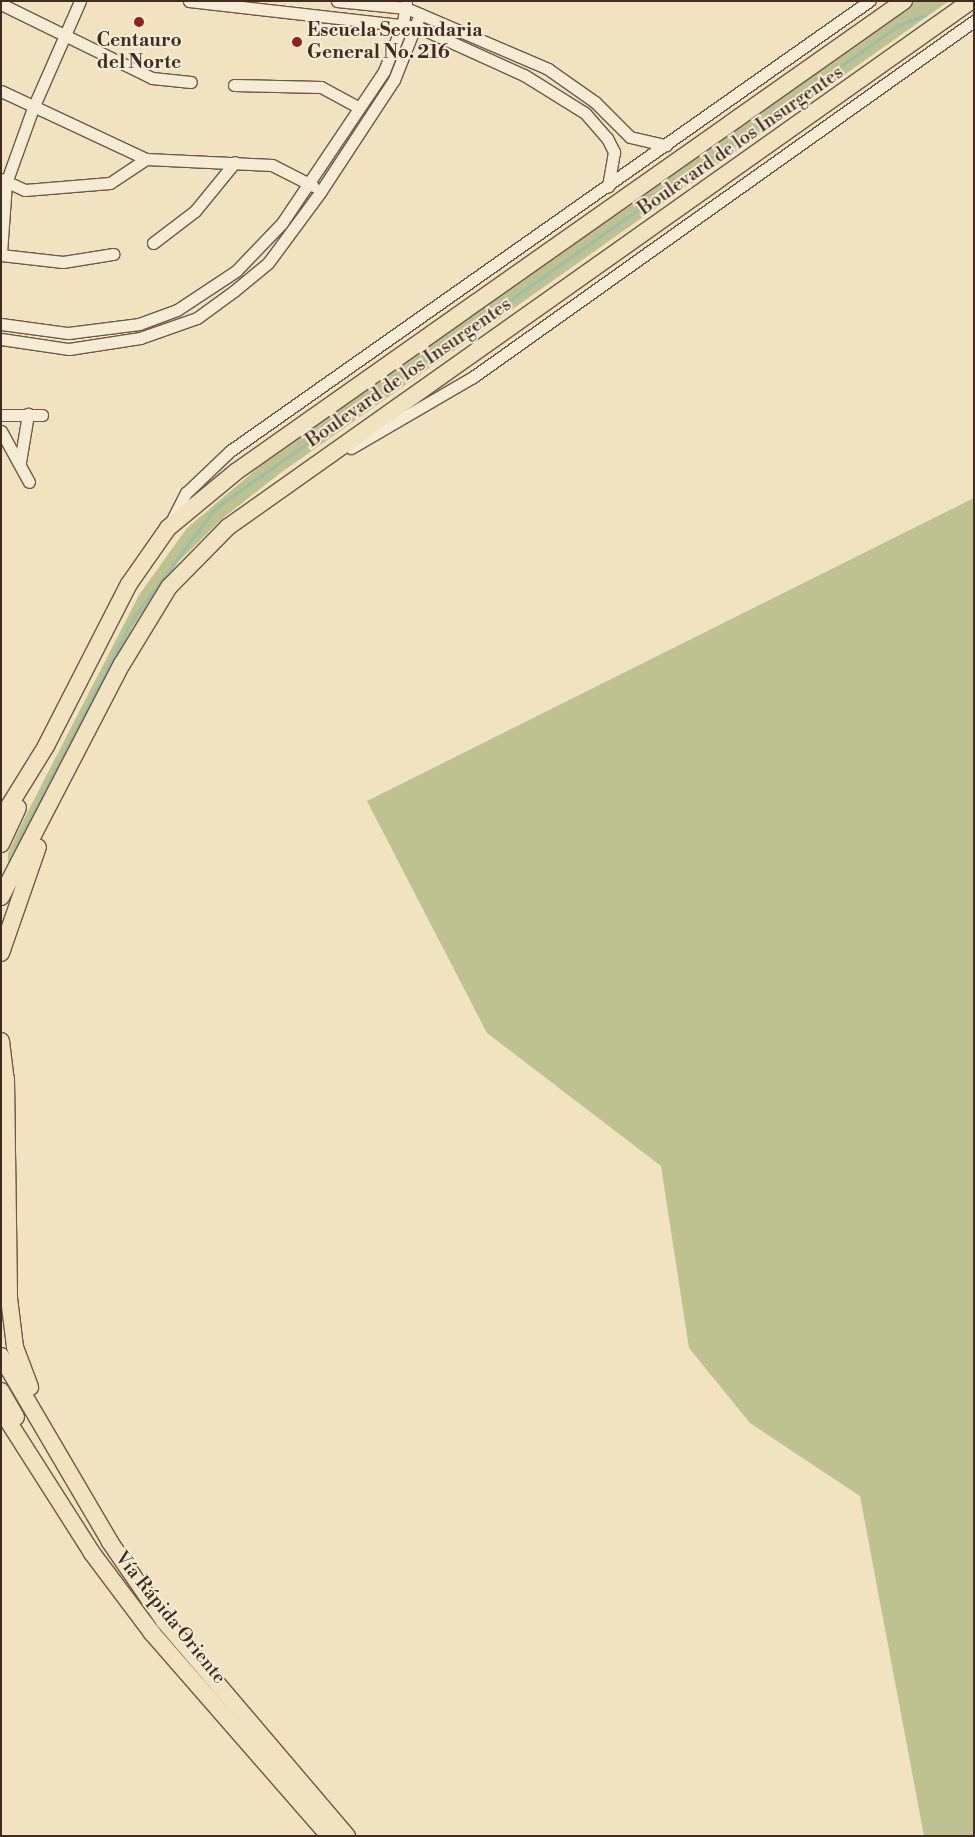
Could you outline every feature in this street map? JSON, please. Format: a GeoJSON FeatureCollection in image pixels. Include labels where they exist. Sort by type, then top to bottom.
{"type":"FeatureCollection","features":[{"type":"Feature","properties":{"kind":"highway","name":"Boulevard de los Insurgentes"},"geometry":{"type":"LineString","coordinates":[[1,819],[46,746],[107,622],[168,528],[237,471],[904,1]]}},
{"type":"Feature","properties":{"kind":"highway","name":"Boulevard de los Insurgentes"},"geometry":{"type":"LineString","coordinates":[[1,897],[122,664],[169,587],[228,527],[305,470],[971,1]]}},
{"type":"Feature","properties":{"kind":"highway"},"geometry":{"type":"LineString","coordinates":[[1,844],[46,746]]}},
{"type":"Feature","properties":{"kind":"highway"},"geometry":{"type":"LineString","coordinates":[[1,953],[20,890],[70,766]]}},
{"type":"Feature","properties":{"kind":"highway"},"geometry":{"type":"LineString","coordinates":[[1,1041],[6,1079],[12,1332],[22,1370],[59,1453]]}},
{"type":"Feature","properties":{"kind":"highway"},"geometry":{"type":"LineString","coordinates":[[1,1356],[110,1542],[164,1621],[347,1836]]}},
{"type":"Feature","properties":{"kind":"highway"},"geometry":{"type":"LineString","coordinates":[[1,1391],[92,1553]]}},
{"type":"Feature","properties":{"kind":"highway","name":"Vía Rápida Oriente"},"geometry":{"type":"LineString","coordinates":[[1,1410],[35,1467],[92,1553],[152,1633],[329,1836]]}},
{"type":"Feature","properties":{"kind":"highway"},"geometry":{"type":"LineString","coordinates":[[1,1423],[35,1467]]}},
{"type":"Feature","properties":{"kind":"street"},"geometry":{"type":"LineString","coordinates":[[80,1],[33,108],[4,181],[1,254],[63,262],[113,254]]}},
{"type":"Feature","properties":{"kind":"street"},"geometry":{"type":"LineString","coordinates":[[189,1],[403,23],[418,27],[558,93],[585,113],[608,138],[614,152],[608,186]]}},
{"type":"Feature","properties":{"kind":"street"},"geometry":{"type":"LineString","coordinates":[[337,1],[406,5],[420,14],[563,78],[630,137],[666,145]]}},
{"type":"Feature","properties":{"kind":"street"},"geometry":{"type":"LineString","coordinates":[[168,528],[186,493],[230,450],[869,1]]}},
{"type":"Feature","properties":{"kind":"street"},"geometry":{"type":"LineString","coordinates":[[1,4],[152,78],[191,82]]}},
{"type":"Feature","properties":{"kind":"street"},"geometry":{"type":"LineString","coordinates":[[1,324],[68,333],[138,324],[176,310],[236,271],[282,223],[358,107],[384,71],[403,23],[406,5]]}},
{"type":"Feature","properties":{"kind":"street"},"geometry":{"type":"LineString","coordinates":[[1,339],[69,349],[140,338],[197,318],[268,263],[321,191],[394,80],[418,27],[420,14]]}},
{"type":"Feature","properties":{"kind":"street"},"geometry":{"type":"LineString","coordinates":[[305,470],[387,428],[473,377],[974,21]]}},
{"type":"Feature","properties":{"kind":"street"},"geometry":{"type":"LineString","coordinates":[[476,53],[480,40]]}},
{"type":"Feature","properties":{"kind":"street"},"geometry":{"type":"LineString","coordinates":[[234,85],[321,87],[358,107]]}},
{"type":"Feature","properties":{"kind":"street"},"geometry":{"type":"LineString","coordinates":[[1,90],[33,108],[146,159],[272,165],[321,191]]}},
{"type":"Feature","properties":{"kind":"street"},"geometry":{"type":"LineString","coordinates":[[4,181],[25,190],[110,183],[146,159]]}},
{"type":"Feature","properties":{"kind":"street"},"geometry":{"type":"LineString","coordinates":[[153,243],[195,211],[235,162]]}},
{"type":"Feature","properties":{"kind":"street"},"geometry":{"type":"LineString","coordinates":[[20,462],[28,414]]}},
{"type":"Feature","properties":{"kind":"street"},"geometry":{"type":"LineString","coordinates":[[1,415],[42,415]]}},
{"type":"Feature","properties":{"kind":"street"},"geometry":{"type":"LineString","coordinates":[[1,431],[20,462],[29,482]]}},
{"type":"Feature","properties":{"kind":"green space"},"geometry":{"type":"Polygon","coordinates":[[[913,1],[949,1],[279,474],[223,518],[179,561],[133,627],[8,866],[8,853],[20,827],[139,595],[187,528],[299,433],[913,1]]]}},
{"type":"Feature","properties":{"kind":"green space"},"geometry":{"type":"Polygon","coordinates":[[[974,498],[974,1836],[924,1836],[860,1496],[750,1423],[689,1348],[661,1166],[487,1033],[367,801],[974,498]]]}},
{"type":"Feature","properties":{"kind":"waterway"},"geometry":{"type":"LineString","coordinates":[[16,846],[132,620],[214,509],[899,25],[925,15]]}},
{"type":"Feature","properties":{"kind":"place","name":"Centauro del Norte"},"geometry":{"type":"Point","coordinates":[139,22]}},
{"type":"Feature","properties":{"kind":"place","name":"Escuela Secundaria General No. 216"},"geometry":{"type":"Point","coordinates":[297,42]}}]}
